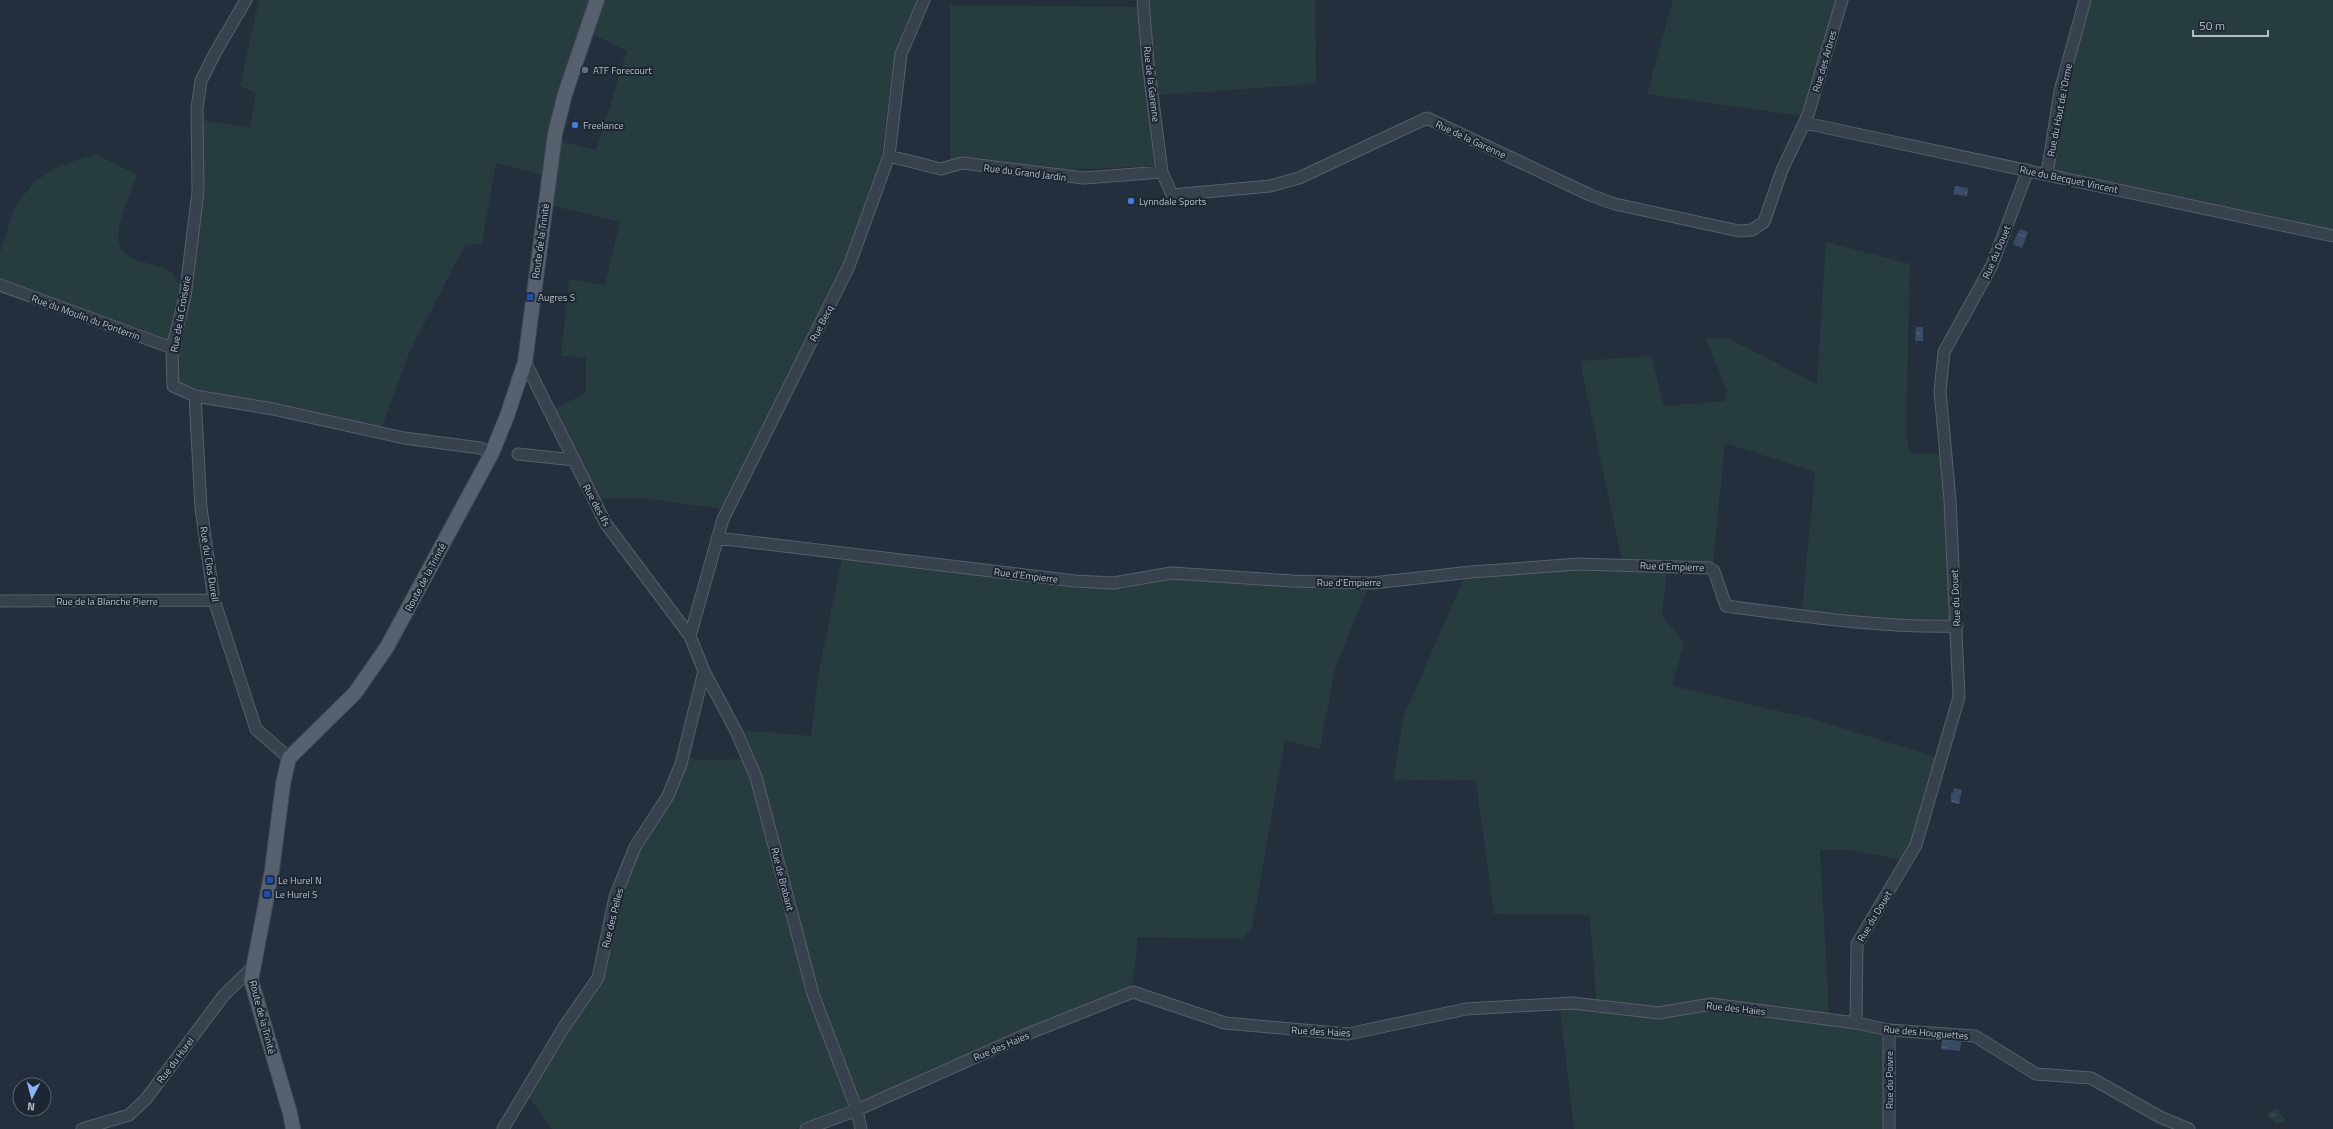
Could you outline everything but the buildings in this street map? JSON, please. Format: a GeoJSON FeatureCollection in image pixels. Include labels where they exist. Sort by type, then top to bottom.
{"type":"FeatureCollection","features":[{"type":"Feature","properties":{"kind":"main road","name":"Route de la Trinité"},"geometry":{"type":"LineString","coordinates":[[293,1129],[290,1113],[251,980],[272,870],[283,784],[289,758],[355,693],[387,648],[492,453],[507,416],[525,362],[555,134],[565,94],[597,0]]}},
{"type":"Feature","properties":{"kind":"street","name":"Rue de la Croiserie"},"geometry":{"type":"LineString","coordinates":[[246,0],[215,53],[201,81],[197,108],[198,192],[185,297],[172,348],[173,386],[195,396],[273,409],[404,438],[480,448],[492,453]]}},
{"type":"Feature","properties":{"kind":"street","name":"Rue Becq"},"geometry":{"type":"LineString","coordinates":[[690,636],[722,519],[850,266],[889,156],[901,54],[924,0]]}},
{"type":"Feature","properties":{"kind":"street","name":"Rue de la Garenne"},"geometry":{"type":"LineString","coordinates":[[1143,0],[1148,62],[1162,172],[1172,195],[1270,186],[1298,178],[1427,118],[1590,196],[1615,204],[1739,231],[1752,230],[1764,222],[1782,170],[1805,123]]}},
{"type":"Feature","properties":{"kind":"street","name":"Rue des Arbres"},"geometry":{"type":"LineString","coordinates":[[1805,123],[1842,0]]}},
{"type":"Feature","properties":{"kind":"street","name":"Rue du Haut de l'Orme"},"geometry":{"type":"LineString","coordinates":[[2047,174],[2060,91],[2085,0]]}},
{"type":"Feature","properties":{"kind":"street","name":"Rue du Becquet Vincent"},"geometry":{"type":"LineString","coordinates":[[1805,123],[2333,236]]}},
{"type":"Feature","properties":{"kind":"street","name":"Rue du Grand Jardin"},"geometry":{"type":"LineString","coordinates":[[889,156],[941,169],[962,163],[1084,178],[1162,172]]}},
{"type":"Feature","properties":{"kind":"street","name":"Rue du Douet"},"geometry":{"type":"LineString","coordinates":[[1856,1022],[1857,944],[1916,845],[1959,697],[1957,626],[1950,500],[1940,391],[1944,352],[1992,265],[2028,170]]}},
{"type":"Feature","properties":{"kind":"street","name":"Rue du Moulin du Ponterrin"},"geometry":{"type":"LineString","coordinates":[[0,285],[172,348]]}},
{"type":"Feature","properties":{"kind":"street","name":"Rue des Ifs"},"geometry":{"type":"LineString","coordinates":[[525,362],[606,524],[690,636]]}},
{"type":"Feature","properties":{"kind":"street","name":"Rue du Clos Durell"},"geometry":{"type":"LineString","coordinates":[[195,396],[201,508],[214,600],[256,729],[289,758]]}},
{"type":"Feature","properties":{"kind":"street"},"geometry":{"type":"LineString","coordinates":[[518,454],[574,460]]}},
{"type":"Feature","properties":{"kind":"street","name":"Rue d'Empierre"},"geometry":{"type":"LineString","coordinates":[[716,538],[1075,581],[1114,583],[1171,573],[1293,581],[1373,583],[1471,572],[1579,564],[1709,568],[1714,571],[1726,606],[1833,620],[1923,627],[1957,626]]}},
{"type":"Feature","properties":{"kind":"street","name":"Rue de la Blanche Pierre"},"geometry":{"type":"LineString","coordinates":[[0,601],[214,600]]}},
{"type":"Feature","properties":{"kind":"street","name":"Rue de Brabant"},"geometry":{"type":"LineString","coordinates":[[690,636],[704,671],[736,731],[756,777],[813,994],[857,1110],[861,1129]]}},
{"type":"Feature","properties":{"kind":"street","name":"Rue des Pelles"},"geometry":{"type":"LineString","coordinates":[[502,1129],[564,1027],[598,978],[615,898],[635,847],[668,796],[681,764],[704,671]]}},
{"type":"Feature","properties":{"kind":"street","name":"Rue du Hurel"},"geometry":{"type":"LineString","coordinates":[[82,1129],[129,1115],[146,1099],[224,995],[253,967]]}},
{"type":"Feature","properties":{"kind":"street","name":"Rue des Haies"},"geometry":{"type":"LineString","coordinates":[[806,1129],[857,1110],[1018,1038],[1133,992],[1225,1023],[1348,1034],[1466,1009],[1572,1003],[1659,1013],[1711,1004],[1856,1022]]}},
{"type":"Feature","properties":{"kind":"street","name":"Rue des Houguettes"},"geometry":{"type":"LineString","coordinates":[[1856,1022],[1889,1030],[1975,1036],[2036,1074],[2091,1078],[2160,1117],[2189,1129]]}},
{"type":"Feature","properties":{"kind":"street","name":"Rue du Poivre"},"geometry":{"type":"LineString","coordinates":[[1889,1030],[1889,1129]]}},
{"type":"Feature","properties":{"kind":"green space"},"geometry":{"type":"Polygon","coordinates":[[[259,0],[590,0],[555,109],[541,175],[496,163],[482,243],[465,245],[409,353],[381,429],[195,389],[180,384],[176,375],[178,347],[199,209],[206,190],[201,174],[201,120],[250,128],[256,93],[240,86],[259,0]]]}},
{"type":"Feature","properties":{"kind":"green space"},"geometry":{"type":"Polygon","coordinates":[[[602,0],[917,0],[896,50],[881,158],[862,220],[837,281],[723,509],[641,498],[600,499],[554,409],[586,393],[586,358],[561,356],[569,279],[605,285],[620,222],[549,205],[559,141],[596,150],[627,51],[588,32],[602,0]]]}},
{"type":"Feature","properties":{"kind":"green space"},"geometry":{"type":"Polygon","coordinates":[[[1149,0],[1315,0],[1316,84],[1158,95],[1149,0]]]}},
{"type":"Feature","properties":{"kind":"green space"},"geometry":{"type":"Polygon","coordinates":[[[1673,0],[1838,0],[1803,116],[1647,94],[1673,0]]]}},
{"type":"Feature","properties":{"kind":"green space"},"geometry":{"type":"Polygon","coordinates":[[[2090,0],[2333,0],[2333,230],[2295,224],[2054,171],[2060,107],[2090,0]]]}},
{"type":"Feature","properties":{"kind":"green space"},"geometry":{"type":"Polygon","coordinates":[[[950,5],[1138,7],[1154,166],[1067,170],[992,160],[950,160],[950,5]]]}},
{"type":"Feature","properties":{"kind":"green space"},"geometry":{"type":"Polygon","coordinates":[[[95,154],[137,175],[120,222],[118,241],[121,249],[127,255],[135,259],[171,272],[183,290],[171,345],[0,281],[0,253],[14,208],[34,182],[59,166],[95,154]]]}},
{"type":"Feature","properties":{"kind":"green space"},"geometry":{"type":"Polygon","coordinates":[[[1826,242],[1910,264],[1906,436],[1910,453],[1941,454],[1946,509],[1951,621],[1887,620],[1802,611],[1815,472],[1725,443],[1713,564],[1622,561],[1580,361],[1651,356],[1664,406],[1725,401],[1727,390],[1706,339],[1725,337],[1817,384],[1826,242]]]}},
{"type":"Feature","properties":{"kind":"green space"},"geometry":{"type":"Polygon","coordinates":[[[842,558],[1122,589],[1167,579],[1368,588],[1335,669],[1320,749],[1285,740],[1252,928],[1241,939],[1138,937],[1133,981],[1128,990],[864,1103],[860,1102],[823,1011],[808,964],[767,795],[739,730],[811,736],[819,670],[842,558]]]}},
{"type":"Feature","properties":{"kind":"green space"},"geometry":{"type":"Polygon","coordinates":[[[1615,567],[1667,569],[1662,615],[1684,643],[1672,686],[1809,718],[1936,757],[1910,846],[1901,860],[1852,850],[1820,850],[1829,1014],[1697,1000],[1658,1008],[1596,1000],[1590,915],[1494,914],[1476,781],[1453,779],[1393,781],[1403,718],[1464,578],[1514,572],[1615,567]]]}},
{"type":"Feature","properties":{"kind":"green space"},"geometry":{"type":"Polygon","coordinates":[[[684,758],[705,760],[742,759],[758,802],[806,993],[850,1106],[796,1129],[552,1129],[526,1093],[599,982],[617,903],[635,857],[659,816],[684,758]]]}},
{"type":"Feature","properties":{"kind":"green space"},"geometry":{"type":"Polygon","coordinates":[[[1578,1007],[1703,1009],[1851,1025],[1882,1036],[1883,1129],[1574,1129],[1560,1009],[1578,1007]]]}},
{"type":"Feature","properties":{"kind":"green space"},"geometry":{"type":"Polygon","coordinates":[[[2277,1109],[2286,1120],[2277,1124],[2265,1114],[2277,1109]]]}},
{"type":"Feature","properties":{"kind":"water"},"geometry":{"type":"Polygon","coordinates":[[[1955,186],[1968,188],[1967,196],[1953,194],[1955,186]]]}},
{"type":"Feature","properties":{"kind":"water"},"geometry":{"type":"Polygon","coordinates":[[[2020,229],[2028,232],[2022,248],[2014,245],[2013,243],[2020,229]]]}},
{"type":"Feature","properties":{"kind":"water"},"geometry":{"type":"Polygon","coordinates":[[[1916,327],[1923,327],[1923,341],[1915,341],[1916,327]]]}},
{"type":"Feature","properties":{"kind":"water"},"geometry":{"type":"Polygon","coordinates":[[[1954,788],[1962,790],[1959,804],[1951,802],[1951,793],[1953,793],[1954,788]]]}},
{"type":"Feature","properties":{"kind":"water"},"geometry":{"type":"Polygon","coordinates":[[[1942,1040],[1961,1042],[1960,1051],[1941,1049],[1942,1040]]]}},
{"type":"Feature","properties":{"kind":"place","name":"ATF Forecourt"},"geometry":{"type":"Point","coordinates":[585,70]}},
{"type":"Feature","properties":{"kind":"place","name":"Freelance"},"geometry":{"type":"Point","coordinates":[575,125]}},
{"type":"Feature","properties":{"kind":"place","name":"Lynndale Sports"},"geometry":{"type":"Point","coordinates":[1131,201]}},
{"type":"Feature","properties":{"kind":"place","name":"Augres S"},"geometry":{"type":"Point","coordinates":[530,297]}},
{"type":"Feature","properties":{"kind":"place","name":"Le Hurel N"},"geometry":{"type":"Point","coordinates":[270,880]}},
{"type":"Feature","properties":{"kind":"place","name":"Le Hurel S"},"geometry":{"type":"Point","coordinates":[267,894]}}]}
